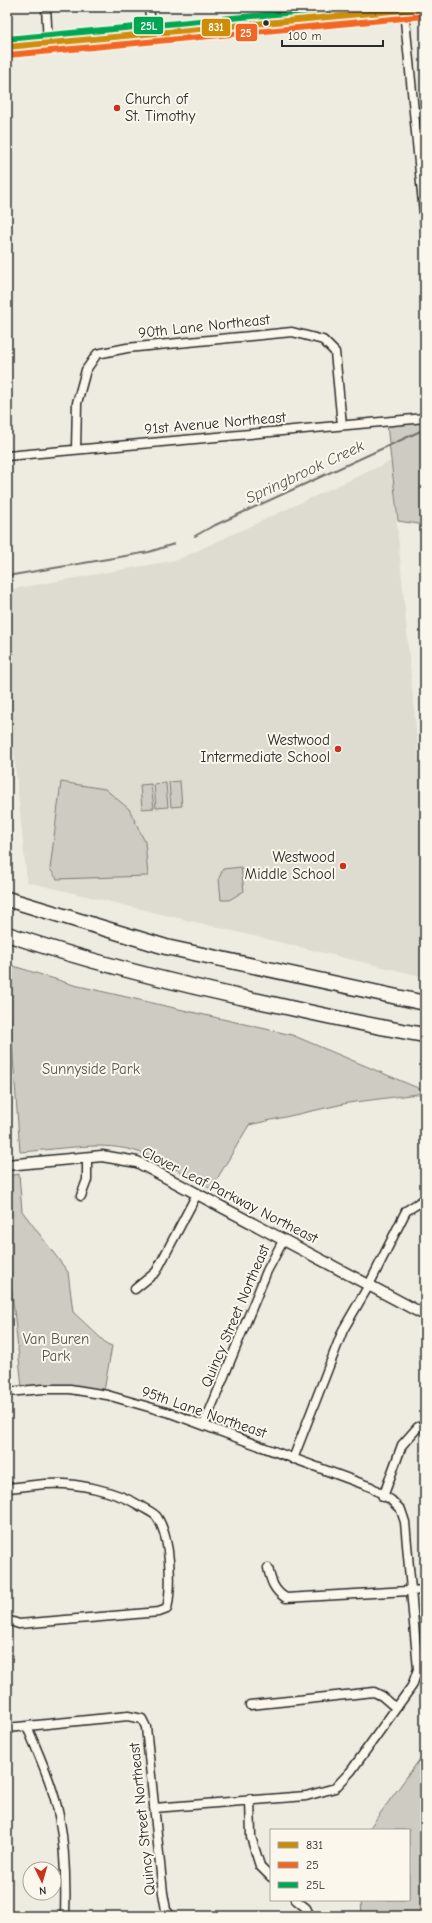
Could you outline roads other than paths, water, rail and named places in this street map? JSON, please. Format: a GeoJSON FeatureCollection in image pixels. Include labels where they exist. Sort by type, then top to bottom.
{"type":"FeatureCollection","features":[{"type":"Feature","properties":{"kind":"highway"},"geometry":{"type":"LineString","coordinates":[[7,899],[166,947],[425,1003]]}},
{"type":"Feature","properties":{"kind":"highway"},"geometry":{"type":"LineString","coordinates":[[7,934],[112,966],[196,988],[389,1029],[425,1035]]}},
{"type":"Feature","properties":{"kind":"highway"},"geometry":{"type":"LineString","coordinates":[[389,1029],[425,1039]]}},
{"type":"Feature","properties":{"kind":"street"},"geometry":{"type":"LineString","coordinates":[[46,7],[48,43]]}},
{"type":"Feature","properties":{"kind":"street"},"geometry":{"type":"LineString","coordinates":[[149,7],[152,33]]}},
{"type":"Feature","properties":{"kind":"street"},"geometry":{"type":"LineString","coordinates":[[253,7],[255,23]]}},
{"type":"Feature","properties":{"kind":"street"},"geometry":{"type":"LineString","coordinates":[[7,47],[255,23],[354,11],[425,8]]}},
{"type":"Feature","properties":{"kind":"street"},"geometry":{"type":"LineString","coordinates":[[404,10],[425,224]]}},
{"type":"Feature","properties":{"kind":"street"},"geometry":{"type":"LineString","coordinates":[[415,113],[425,112]]}},
{"type":"Feature","properties":{"kind":"street","name":"90th Lane Northeast"},"geometry":{"type":"LineString","coordinates":[[76,449],[77,403],[86,370],[97,354],[127,348],[292,332],[323,340],[335,352],[342,425]]}},
{"type":"Feature","properties":{"kind":"street","name":"91st Avenue Northeast"},"geometry":{"type":"LineString","coordinates":[[7,456],[425,418]]}},
{"type":"Feature","properties":{"kind":"street"},"geometry":{"type":"LineString","coordinates":[[81,1196],[87,1180],[87,1157]]}},
{"type":"Feature","properties":{"kind":"street","name":"Clover Leaf Parkway Northeast"},"geometry":{"type":"LineString","coordinates":[[7,1165],[87,1157],[113,1157],[137,1162],[425,1315]]}},
{"type":"Feature","properties":{"kind":"street"},"geometry":{"type":"LineString","coordinates":[[135,1289],[156,1272],[197,1194]]}},
{"type":"Feature","properties":{"kind":"street"},"geometry":{"type":"LineString","coordinates":[[293,1459],[343,1330],[369,1285],[406,1211],[425,1200]]}},
{"type":"Feature","properties":{"kind":"street","name":"Quincy Street Northeast"},"geometry":{"type":"LineString","coordinates":[[204,1426],[268,1271],[284,1239]]}},
{"type":"Feature","properties":{"kind":"street","name":"95th Lane Northeast"},"geometry":{"type":"LineString","coordinates":[[7,1392],[43,1389],[70,1389],[107,1395],[173,1414],[371,1488],[391,1500],[401,1510],[404,1522],[412,1592],[418,1669],[412,1686],[351,1772],[335,1788],[306,1796],[250,1799],[154,1808]]}},
{"type":"Feature","properties":{"kind":"street"},"geometry":{"type":"LineString","coordinates":[[383,1496],[402,1445],[418,1427]]}},
{"type":"Feature","properties":{"kind":"street"},"geometry":{"type":"LineString","coordinates":[[7,1488],[47,1484],[75,1485],[128,1498],[156,1516],[163,1528],[167,1547],[170,1595],[167,1609],[159,1612],[74,1621],[20,1624],[7,1620]]}},
{"type":"Feature","properties":{"kind":"street"},"geometry":{"type":"LineString","coordinates":[[26,1486],[37,1493]]}},
{"type":"Feature","properties":{"kind":"street"},"geometry":{"type":"LineString","coordinates":[[268,1568],[271,1580],[278,1594],[286,1598],[412,1592],[425,1590]]}},
{"type":"Feature","properties":{"kind":"street"},"geometry":{"type":"LineString","coordinates":[[250,1705],[374,1692],[396,1708]]}},
{"type":"Feature","properties":{"kind":"street","name":"Quincy Street Northeast"},"geometry":{"type":"LineString","coordinates":[[27,1726],[128,1716],[142,1719],[146,1727],[163,1893],[166,1910],[171,1916]]}},
{"type":"Feature","properties":{"kind":"street"},"geometry":{"type":"LineString","coordinates":[[7,1728],[27,1726],[51,1788],[59,1816],[66,1885],[65,1916]]}},
{"type":"Feature","properties":{"kind":"street"},"geometry":{"type":"LineString","coordinates":[[250,1799],[251,1837],[260,1866],[270,1876]]}},
{"type":"Feature","properties":{"kind":"street"},"geometry":{"type":"LineString","coordinates":[[297,1901],[306,1908],[310,1916]]}},
{"type":"Feature","properties":{"kind":"waterway","name":"Springbrook Creek"},"geometry":{"type":"LineString","coordinates":[[195,536],[211,527],[425,429]]}},
{"type":"Feature","properties":{"kind":"waterway","name":"Springbrook Creek"},"geometry":{"type":"LineString","coordinates":[[7,576],[149,552],[174,544]]}},
{"type":"Feature","properties":{"kind":"place","name":"Church of St. Timothy"},"geometry":{"type":"Point","coordinates":[117,108]}},
{"type":"Feature","properties":{"kind":"place","name":"Westwood Intermediate School"},"geometry":{"type":"Point","coordinates":[338,749]}},
{"type":"Feature","properties":{"kind":"place","name":"Westwood Middle School"},"geometry":{"type":"Point","coordinates":[343,866]}},
{"type":"Feature","properties":{"kind":"park label","name":"Sunnyside Park"},"geometry":{"type":"Point","coordinates":[91,1069]}},
{"type":"Feature","properties":{"kind":"park label","name":"Van Buren Park"},"geometry":{"type":"Point","coordinates":[56,1348]}}]}
